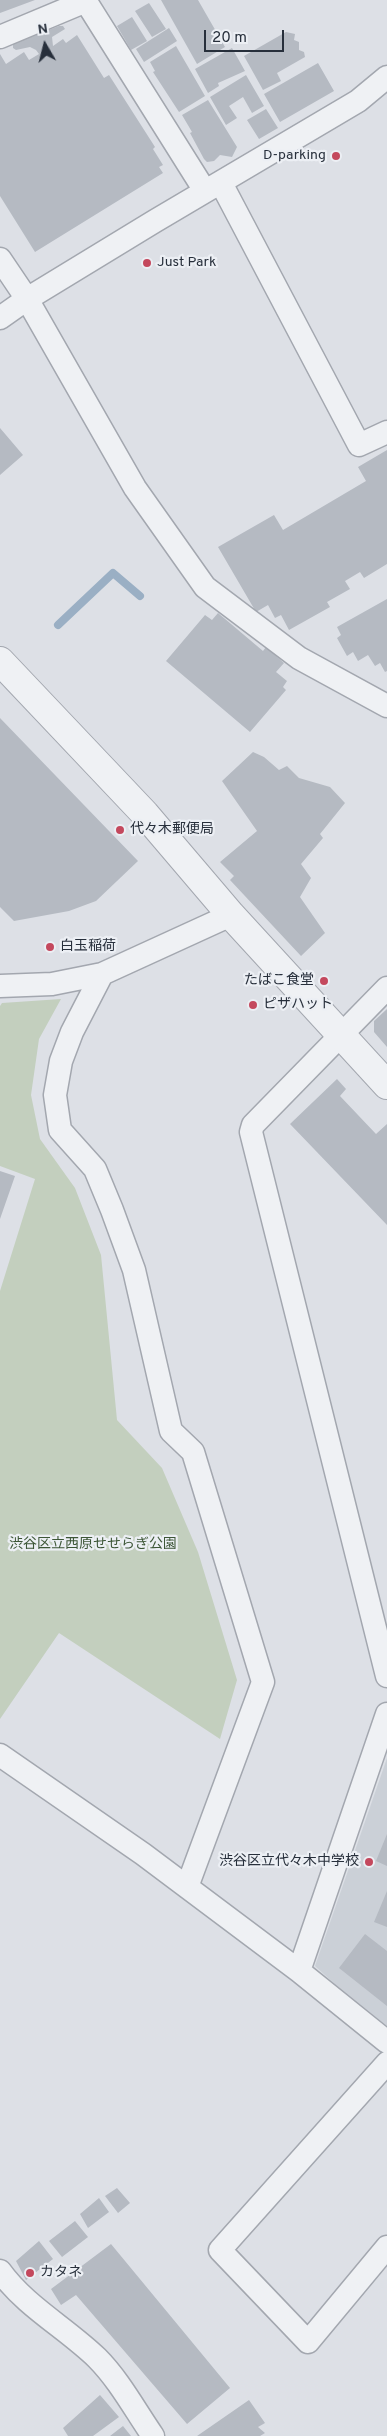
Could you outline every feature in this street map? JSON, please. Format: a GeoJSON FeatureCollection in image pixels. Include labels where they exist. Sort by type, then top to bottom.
{"type":"FeatureCollection","features":[{"type":"Feature","properties":{"kind":"street"},"geometry":{"type":"LineString","coordinates":[[0,37],[86,1],[213,187],[359,445],[387,432]]}},
{"type":"Feature","properties":{"kind":"street"},"geometry":{"type":"LineString","coordinates":[[0,318],[27,299],[358,100],[387,77]]}},
{"type":"Feature","properties":{"kind":"street"},"geometry":{"type":"LineString","coordinates":[[0,259],[27,299],[135,488],[206,587],[299,658],[387,706]]}},
{"type":"Feature","properties":{"kind":"street"},"geometry":{"type":"LineString","coordinates":[[0,661],[145,814],[231,915],[387,1085]]}},
{"type":"Feature","properties":{"kind":"street"},"geometry":{"type":"LineString","coordinates":[[0,986],[52,984],[102,974],[231,915]]}},
{"type":"Feature","properties":{"kind":"street"},"geometry":{"type":"LineString","coordinates":[[102,974],[72,1032],[61,1060],[56,1095],[60,1130],[95,1168],[112,1210],[134,1270],[171,1431],[193,1452],[263,1682],[187,1887]]}},
{"type":"Feature","properties":{"kind":"street"},"geometry":{"type":"LineString","coordinates":[[387,988],[253,1125],[251,1132],[387,1676]]}},
{"type":"Feature","properties":{"kind":"street"},"geometry":{"type":"LineString","coordinates":[[299,1971],[387,1714]]}},
{"type":"Feature","properties":{"kind":"street"},"geometry":{"type":"LineString","coordinates":[[0,1755],[37,1779],[187,1887],[299,1971],[387,2042]]}},
{"type":"Feature","properties":{"kind":"street"},"geometry":{"type":"LineString","coordinates":[[387,2063],[220,2250],[308,2342],[387,2248]]}},
{"type":"Feature","properties":{"kind":"street"},"geometry":{"type":"LineString","coordinates":[[0,2271],[12,2288],[96,2357],[109,2372],[152,2436]]}},
{"type":"Feature","properties":{"kind":"shaded area","name":"渋谷区立代々木中学校"},"geometry":{"type":"Polygon","coordinates":[[[387,1758],[387,2028],[315,1966],[387,1758]]]}},
{"type":"Feature","properties":{"kind":"green space","name":"渋谷区立西原せせらぎ公園"},"geometry":{"type":"Polygon","coordinates":[[[61,999],[39,1039],[31,1095],[40,1139],[75,1188],[101,1255],[117,1420],[162,1468],[198,1552],[237,1680],[220,1739],[59,1633],[0,1719],[0,1291],[35,1179],[0,1166],[0,1006],[2,1003],[61,999]]]}},
{"type":"Feature","properties":{"kind":"building"},"geometry":{"type":"Polygon","coordinates":[[[0,0],[35,0],[0,13],[0,0]]]}},
{"type":"Feature","properties":{"kind":"building"},"geometry":{"type":"Polygon","coordinates":[[[161,0],[198,0],[225,47],[197,64],[161,0]]]}},
{"type":"Feature","properties":{"kind":"building"},"geometry":{"type":"Polygon","coordinates":[[[149,3],[166,29],[152,37],[135,11],[149,3]]]}},
{"type":"Feature","properties":{"kind":"building"},"geometry":{"type":"Polygon","coordinates":[[[132,17],[147,41],[131,50],[117,26],[132,17]]]}},
{"type":"Feature","properties":{"kind":"building"},"geometry":{"type":"Polygon","coordinates":[[[63,26],[65,29],[52,37],[53,46],[63,39],[66,43],[77,35],[104,78],[109,75],[155,147],[153,149],[163,165],[159,167],[163,173],[35,252],[0,196],[0,54],[6,64],[24,52],[29,60],[39,54],[36,50],[30,47],[16,50],[13,48],[13,44],[63,26]]]}},
{"type":"Feature","properties":{"kind":"building"},"geometry":{"type":"Polygon","coordinates":[[[169,28],[177,41],[144,62],[136,49],[169,28]]]}},
{"type":"Feature","properties":{"kind":"building"},"geometry":{"type":"Polygon","coordinates":[[[286,32],[295,34],[294,40],[299,42],[299,50],[304,52],[305,57],[277,73],[281,81],[263,90],[244,56],[286,32]]]}},
{"type":"Feature","properties":{"kind":"building"},"geometry":{"type":"Polygon","coordinates":[[[176,46],[205,96],[179,112],[153,72],[155,71],[150,62],[176,46]]]}},
{"type":"Feature","properties":{"kind":"building"},"geometry":{"type":"Polygon","coordinates":[[[232,48],[245,71],[218,83],[219,86],[208,93],[195,69],[232,48]]]}},
{"type":"Feature","properties":{"kind":"building"},"geometry":{"type":"Polygon","coordinates":[[[318,63],[334,91],[280,122],[264,94],[318,63]]]}},
{"type":"Feature","properties":{"kind":"building"},"geometry":{"type":"Polygon","coordinates":[[[246,75],[264,106],[252,113],[243,97],[229,106],[237,118],[226,125],[210,97],[246,75]]]}},
{"type":"Feature","properties":{"kind":"building"},"geometry":{"type":"Polygon","coordinates":[[[208,100],[237,147],[232,157],[220,155],[214,161],[207,162],[182,115],[208,100]]]}},
{"type":"Feature","properties":{"kind":"building"},"geometry":{"type":"Polygon","coordinates":[[[266,109],[278,128],[259,139],[247,120],[266,109]]]}},
{"type":"Feature","properties":{"kind":"building"},"geometry":{"type":"Polygon","coordinates":[[[0,428],[23,455],[0,475],[0,428]]]}},
{"type":"Feature","properties":{"kind":"building"},"geometry":{"type":"Polygon","coordinates":[[[387,450],[387,564],[364,578],[360,572],[345,581],[350,589],[327,602],[330,607],[289,630],[281,615],[275,618],[268,605],[256,612],[218,547],[274,515],[283,530],[366,481],[358,467],[387,450]]]}},
{"type":"Feature","properties":{"kind":"building"},"geometry":{"type":"Polygon","coordinates":[[[387,599],[387,671],[385,672],[380,663],[375,666],[368,655],[358,661],[353,652],[347,656],[337,638],[341,635],[337,627],[387,599]]]}},
{"type":"Feature","properties":{"kind":"building"},"geometry":{"type":"Polygon","coordinates":[[[218,613],[263,651],[266,647],[284,663],[276,672],[287,681],[283,687],[286,690],[250,732],[166,661],[205,615],[212,620],[218,613]]]}},
{"type":"Feature","properties":{"kind":"building"},"geometry":{"type":"Polygon","coordinates":[[[0,718],[138,861],[96,901],[69,911],[14,921],[0,907],[0,718]]]}},
{"type":"Feature","properties":{"kind":"building"},"geometry":{"type":"Polygon","coordinates":[[[253,752],[264,757],[279,770],[287,766],[299,778],[330,787],[345,803],[320,834],[323,838],[301,864],[311,878],[300,897],[325,933],[301,956],[230,880],[234,876],[220,862],[257,831],[222,781],[253,752]]]}},
{"type":"Feature","properties":{"kind":"building"},"geometry":{"type":"Polygon","coordinates":[[[387,1009],[387,1047],[374,1032],[374,1021],[387,1009]]]}},
{"type":"Feature","properties":{"kind":"building"},"geometry":{"type":"Polygon","coordinates":[[[337,1079],[346,1089],[340,1096],[376,1134],[387,1124],[387,1225],[290,1124],[337,1079]]]}},
{"type":"Feature","properties":{"kind":"building"},"geometry":{"type":"Polygon","coordinates":[[[0,1171],[15,1176],[0,1219],[0,1171]]]}},
{"type":"Feature","properties":{"kind":"building"},"geometry":{"type":"Polygon","coordinates":[[[387,1834],[387,1866],[376,1861],[387,1834]]]}},
{"type":"Feature","properties":{"kind":"building"},"geometry":{"type":"Polygon","coordinates":[[[387,1891],[387,1927],[374,1922],[387,1891]]]}},
{"type":"Feature","properties":{"kind":"building"},"geometry":{"type":"Polygon","coordinates":[[[365,1934],[387,1951],[387,2006],[339,1968],[365,1934]]]}},
{"type":"Feature","properties":{"kind":"building"},"geometry":{"type":"Polygon","coordinates":[[[117,2188],[130,2203],[118,2213],[105,2196],[117,2188]]]}},
{"type":"Feature","properties":{"kind":"building"},"geometry":{"type":"Polygon","coordinates":[[[99,2198],[109,2212],[88,2228],[80,2214],[99,2198]]]}},
{"type":"Feature","properties":{"kind":"building"},"geometry":{"type":"Polygon","coordinates":[[[75,2221],[88,2237],[62,2257],[49,2241],[75,2221]]]}},
{"type":"Feature","properties":{"kind":"building"},"geometry":{"type":"Polygon","coordinates":[[[39,2241],[53,2259],[26,2280],[16,2261],[39,2241]]]}},
{"type":"Feature","properties":{"kind":"building"},"geometry":{"type":"Polygon","coordinates":[[[111,2244],[230,2388],[187,2424],[76,2295],[61,2305],[51,2289],[111,2244]]]}},
{"type":"Feature","properties":{"kind":"building"},"geometry":{"type":"Polygon","coordinates":[[[100,2395],[119,2417],[93,2436],[68,2436],[63,2428],[100,2395]]]}},
{"type":"Feature","properties":{"kind":"building"},"geometry":{"type":"Polygon","coordinates":[[[249,2400],[265,2423],[258,2427],[265,2433],[260,2436],[197,2436],[249,2400]]]}},
{"type":"Feature","properties":{"kind":"building"},"geometry":{"type":"Polygon","coordinates":[[[123,2426],[131,2436],[110,2436],[123,2426]]]}},
{"type":"Feature","properties":{"kind":"waterway"},"geometry":{"type":"LineString","coordinates":[[58,625],[113,573],[140,596]]}},
{"type":"Feature","properties":{"kind":"place","name":"D-parking"},"geometry":{"type":"Point","coordinates":[336,156]}},
{"type":"Feature","properties":{"kind":"place","name":"Just Park"},"geometry":{"type":"Point","coordinates":[147,263]}},
{"type":"Feature","properties":{"kind":"place","name":"代々木郵便局"},"geometry":{"type":"Point","coordinates":[120,830]}},
{"type":"Feature","properties":{"kind":"place","name":"白玉稲荷"},"geometry":{"type":"Point","coordinates":[50,947]}},
{"type":"Feature","properties":{"kind":"place","name":"たばこ食堂"},"geometry":{"type":"Point","coordinates":[324,981]}},
{"type":"Feature","properties":{"kind":"place","name":"ピザハット"},"geometry":{"type":"Point","coordinates":[253,1005]}},
{"type":"Feature","properties":{"kind":"place","name":"渋谷区立代々木中学校"},"geometry":{"type":"Point","coordinates":[369,1862]}},
{"type":"Feature","properties":{"kind":"place","name":"カタネ"},"geometry":{"type":"Point","coordinates":[30,2273]}}]}
